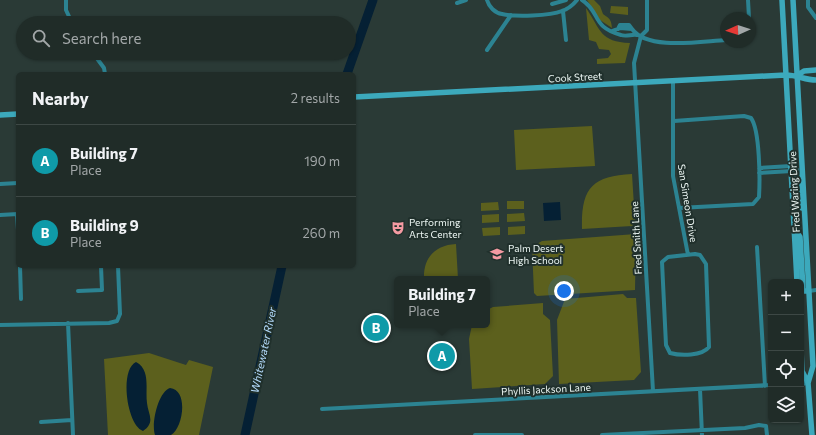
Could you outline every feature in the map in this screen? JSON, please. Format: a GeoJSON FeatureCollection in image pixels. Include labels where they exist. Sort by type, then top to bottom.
{"type":"FeatureCollection","features":[{"type":"Feature","properties":{"kind":"main road","name":"Fred Waring Drive"},"geometry":{"type":"LineString","coordinates":[[782,0],[797,279]]}},
{"type":"Feature","properties":{"kind":"main road","name":"Fred Waring Drive"},"geometry":{"type":"LineString","coordinates":[[793,2],[813,366],[808,384],[812,435]]}},
{"type":"Feature","properties":{"kind":"main road","name":"Cook Street"},"geometry":{"type":"LineString","coordinates":[[798,75],[804,71],[816,70]]}},
{"type":"Feature","properties":{"kind":"main road","name":"Cook Street"},"geometry":{"type":"LineString","coordinates":[[356,97],[673,82],[786,75],[798,75],[806,80],[816,80]]}},
{"type":"Feature","properties":{"kind":"main road"},"geometry":{"type":"LineString","coordinates":[[0,115],[16,114]]}},
{"type":"Feature","properties":{"kind":"main road"},"geometry":{"type":"LineString","coordinates":[[791,169],[796,170],[799,198],[804,215]]}},
{"type":"Feature","properties":{"kind":"main road"},"geometry":{"type":"LineString","coordinates":[[794,228],[800,237],[803,289],[804,291],[809,291]]}},
{"type":"Feature","properties":{"kind":"main road","name":"Fred Waring Drive"},"geometry":{"type":"LineString","coordinates":[[801,351],[802,372],[808,384]]}},
{"type":"Feature","properties":{"kind":"street"},"geometry":{"type":"LineString","coordinates":[[66,0],[66,10],[69,16]]}},
{"type":"Feature","properties":{"kind":"street"},"geometry":{"type":"LineString","coordinates":[[457,3],[466,0]]}},
{"type":"Feature","properties":{"kind":"street"},"geometry":{"type":"LineString","coordinates":[[487,0],[494,10],[501,14],[511,15],[563,11],[577,0]]}},
{"type":"Feature","properties":{"kind":"street"},"geometry":{"type":"LineString","coordinates":[[552,4],[566,0]]}},
{"type":"Feature","properties":{"kind":"street"},"geometry":{"type":"LineString","coordinates":[[582,0],[590,7],[602,27],[622,35],[634,34],[660,43],[720,40]]}},
{"type":"Feature","properties":{"kind":"street","name":"Fred Smith Lane"},"geometry":{"type":"LineString","coordinates":[[647,0],[647,30],[642,36],[634,63],[653,392]]}},
{"type":"Feature","properties":{"kind":"street"},"geometry":{"type":"LineString","coordinates":[[748,0],[749,12]]}},
{"type":"Feature","properties":{"kind":"street"},"geometry":{"type":"LineString","coordinates":[[808,0],[808,7],[816,18]]}},
{"type":"Feature","properties":{"kind":"street"},"geometry":{"type":"LineString","coordinates":[[563,11],[566,40]]}},
{"type":"Feature","properties":{"kind":"street"},"geometry":{"type":"LineString","coordinates":[[487,50],[511,15]]}},
{"type":"Feature","properties":{"kind":"street"},"geometry":{"type":"LineString","coordinates":[[612,31],[618,29],[632,29],[642,36]]}},
{"type":"Feature","properties":{"kind":"street"},"geometry":{"type":"LineString","coordinates":[[98,60],[104,68],[105,72]]}},
{"type":"Feature","properties":{"kind":"street","name":"San Simeon Drive"},"geometry":{"type":"LineString","coordinates":[[673,82],[673,176],[688,255]]}},
{"type":"Feature","properties":{"kind":"street"},"geometry":{"type":"LineString","coordinates":[[674,120],[744,116],[751,118],[756,128],[759,170],[759,197],[753,204],[679,208]]}},
{"type":"Feature","properties":{"kind":"street"},"geometry":{"type":"LineString","coordinates":[[759,170],[791,169]]}},
{"type":"Feature","properties":{"kind":"street"},"geometry":{"type":"LineString","coordinates":[[0,184],[16,182]]}},
{"type":"Feature","properties":{"kind":"street"},"geometry":{"type":"LineString","coordinates":[[0,215],[16,214]]}},
{"type":"Feature","properties":{"kind":"street"},"geometry":{"type":"LineString","coordinates":[[757,247],[765,386]]}},
{"type":"Feature","properties":{"kind":"street"},"geometry":{"type":"LineString","coordinates":[[688,255],[700,255],[706,264],[710,342],[709,347],[703,353],[675,355],[670,353],[666,345],[662,262],[668,257],[688,255]]}},
{"type":"Feature","properties":{"kind":"street"},"geometry":{"type":"LineString","coordinates":[[20,268],[22,299]]}},
{"type":"Feature","properties":{"kind":"street"},"geometry":{"type":"LineString","coordinates":[[78,291],[102,290],[101,268]]}},
{"type":"Feature","properties":{"kind":"street"},"geometry":{"type":"LineString","coordinates":[[0,325],[109,323],[117,320],[120,314],[118,268]]}},
{"type":"Feature","properties":{"kind":"street"},"geometry":{"type":"LineString","coordinates":[[809,291],[816,290]]}},
{"type":"Feature","properties":{"kind":"street"},"geometry":{"type":"LineString","coordinates":[[68,323],[73,435]]}},
{"type":"Feature","properties":{"kind":"street","name":"Phyllis Jackson Lane"},"geometry":{"type":"LineString","coordinates":[[322,409],[768,386]]}},
{"type":"Feature","properties":{"kind":"street"},"geometry":{"type":"LineString","coordinates":[[700,389],[702,432]]}},
{"type":"Feature","properties":{"kind":"street"},"geometry":{"type":"LineString","coordinates":[[41,422],[72,420]]}},
{"type":"Feature","properties":{"kind":"street"},"geometry":{"type":"LineString","coordinates":[[602,435],[702,432],[766,426],[767,435]]}},
{"type":"Feature","properties":{"kind":"street"},"geometry":{"type":"LineString","coordinates":[[475,435],[522,435]]}},
{"type":"Feature","properties":{"kind":"green space"},"geometry":{"type":"Polygon","coordinates":[[[587,0],[594,0],[600,6],[603,14],[611,21],[612,28],[600,20],[587,0]]]}},
{"type":"Feature","properties":{"kind":"green space"},"geometry":{"type":"Polygon","coordinates":[[[611,6],[628,7],[628,15],[610,13],[611,6]]]}},
{"type":"Feature","properties":{"kind":"green space"},"geometry":{"type":"Polygon","coordinates":[[[586,8],[602,33],[607,37],[620,42],[630,43],[625,63],[597,64],[597,59],[608,58],[611,54],[609,50],[599,49],[596,42],[589,40],[586,8]]]}},
{"type":"Feature","properties":{"kind":"green space"},"geometry":{"type":"Polygon","coordinates":[[[592,126],[595,166],[516,170],[514,130],[592,126]]]}},
{"type":"Feature","properties":{"kind":"green space"},"geometry":{"type":"Polygon","coordinates":[[[632,174],[635,222],[632,226],[582,229],[584,203],[587,194],[592,187],[598,181],[607,178],[618,175],[632,174]]]}},
{"type":"Feature","properties":{"kind":"green space"},"geometry":{"type":"Polygon","coordinates":[[[507,201],[524,201],[524,209],[507,209],[507,201]]]}},
{"type":"Feature","properties":{"kind":"green space"},"geometry":{"type":"Polygon","coordinates":[[[498,202],[499,210],[481,211],[481,203],[498,202]]]}},
{"type":"Feature","properties":{"kind":"green space"},"geometry":{"type":"Polygon","coordinates":[[[524,213],[525,221],[507,222],[507,214],[524,213]]]}},
{"type":"Feature","properties":{"kind":"green space"},"geometry":{"type":"Polygon","coordinates":[[[499,214],[499,222],[482,223],[482,215],[499,214]]]}},
{"type":"Feature","properties":{"kind":"green space"},"geometry":{"type":"Polygon","coordinates":[[[525,226],[525,234],[508,235],[508,227],[525,226]]]}},
{"type":"Feature","properties":{"kind":"green space"},"geometry":{"type":"Polygon","coordinates":[[[500,227],[500,235],[483,236],[482,228],[500,227]]]}},
{"type":"Feature","properties":{"kind":"green space"},"geometry":{"type":"Polygon","coordinates":[[[636,234],[635,290],[537,296],[534,293],[532,247],[542,241],[636,234]]]}},
{"type":"Feature","properties":{"kind":"green space"},"geometry":{"type":"Polygon","coordinates":[[[456,244],[458,276],[424,276],[428,259],[432,254],[436,250],[456,244]]]}},
{"type":"Feature","properties":{"kind":"green space"},"geometry":{"type":"Polygon","coordinates":[[[623,294],[627,298],[636,298],[641,372],[634,380],[559,384],[557,320],[565,299],[623,294]]]}},
{"type":"Feature","properties":{"kind":"green space"},"geometry":{"type":"Polygon","coordinates":[[[543,303],[543,314],[550,320],[553,376],[545,384],[472,389],[469,339],[471,328],[490,328],[490,308],[543,303]]]}},
{"type":"Feature","properties":{"kind":"green space"},"geometry":{"type":"Polygon","coordinates":[[[149,353],[186,365],[189,360],[213,367],[199,435],[108,435],[104,359],[149,353]]]}},
{"type":"Feature","properties":{"kind":"water"},"geometry":{"type":"Polygon","coordinates":[[[560,202],[561,220],[544,221],[543,203],[560,202]]]}},
{"type":"Feature","properties":{"kind":"water"},"geometry":{"type":"Polygon","coordinates":[[[136,362],[141,365],[146,375],[147,403],[150,421],[147,428],[143,431],[137,427],[133,419],[127,398],[128,375],[131,367],[136,362]]]}},
{"type":"Feature","properties":{"kind":"water"},"geometry":{"type":"Polygon","coordinates":[[[170,388],[176,390],[180,395],[182,402],[179,425],[171,435],[155,435],[154,424],[156,409],[162,395],[170,388]]]}},
{"type":"Feature","properties":{"kind":"waterway","name":"Whitewater River"},"geometry":{"type":"LineString","coordinates":[[356,48],[373,0]]}},
{"type":"Feature","properties":{"kind":"waterway","name":"Whitewater River"},"geometry":{"type":"LineString","coordinates":[[348,72],[352,60]]}},
{"type":"Feature","properties":{"kind":"waterway","name":"Whitewater River"},"geometry":{"type":"LineString","coordinates":[[245,435],[282,268]]}},
{"type":"Feature","properties":{"kind":"place","name":"Performing Arts Center"},"geometry":{"type":"Point","coordinates":[398,228]}},
{"type":"Feature","properties":{"kind":"place","name":"Palm Desert High School"},"geometry":{"type":"Point","coordinates":[497,254]}},
{"type":"Feature","properties":{"kind":"place","name":"Building 9"},"geometry":{"type":"Point","coordinates":[376,328]}},
{"type":"Feature","properties":{"kind":"place","name":"Building 7"},"geometry":{"type":"Point","coordinates":[442,356]}}]}
